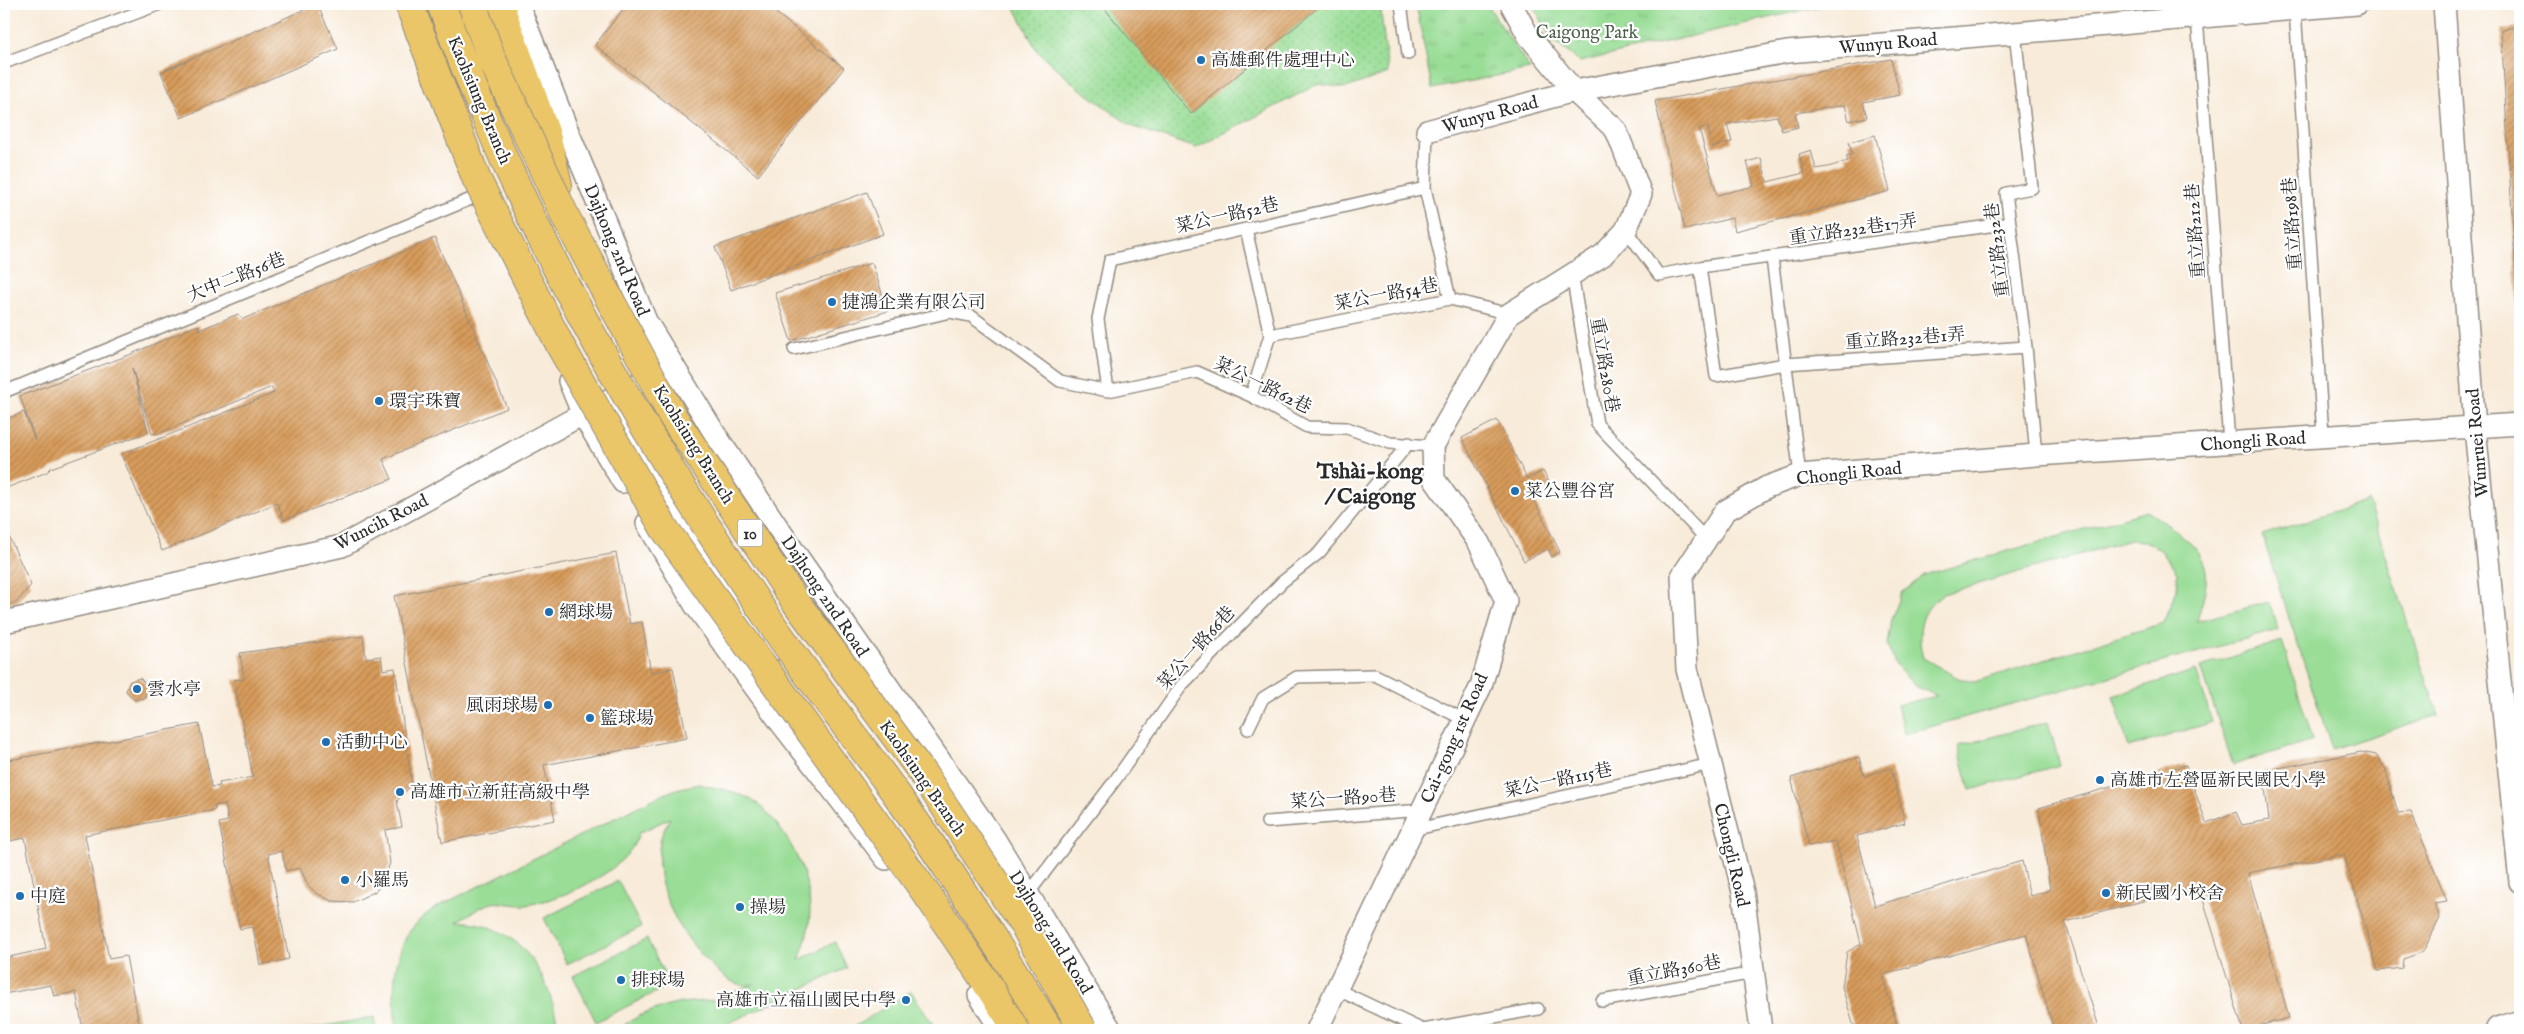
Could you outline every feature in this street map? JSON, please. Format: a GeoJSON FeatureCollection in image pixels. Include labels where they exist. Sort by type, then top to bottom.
{"type":"FeatureCollection","features":[{"type":"Feature","properties":{"kind":"highway"},"geometry":{"type":"LineString","coordinates":[[409,4],[476,178],[561,348],[664,528],[931,900],[1018,1030]]}},
{"type":"Feature","properties":{"kind":"highway","name":"Kaohsiung Branch"},"geometry":{"type":"LineString","coordinates":[[441,4],[488,124],[541,241],[645,430],[771,624],[899,798],[991,934],[1049,1030]]}},
{"type":"Feature","properties":{"kind":"highway","name":"Kaohsiung Branch"},"geometry":{"type":"LineString","coordinates":[[472,4],[491,57],[566,218],[673,417],[795,601],[921,771],[1014,910],[1083,1030]]}},
{"type":"Feature","properties":{"kind":"highway"},"geometry":{"type":"LineString","coordinates":[[499,4],[546,135],[566,218]]}},
{"type":"Feature","properties":{"kind":"street"},"geometry":{"type":"LineString","coordinates":[[403,4],[417,42],[483,194],[533,297],[583,415],[695,605],[780,724],[929,914],[1001,1030]]}},
{"type":"Feature","properties":{"kind":"street","name":"Dajhong 2nd Road"},"geometry":{"type":"LineString","coordinates":[[518,4],[646,321],[715,434],[787,542],[994,838],[1111,1030]]}},
{"type":"Feature","properties":{"kind":"street"},"geometry":{"type":"LineString","coordinates":[[1433,446],[1509,314],[1603,254],[1626,230],[1641,194],[1616,130],[1574,91],[1528,35],[1511,4]]}},
{"type":"Feature","properties":{"kind":"street","name":"Wunyu Road"},"geometry":{"type":"LineString","coordinates":[[1427,131],[1574,91],[1787,52],[2357,4]]}},
{"type":"Feature","properties":{"kind":"street","name":"Wunruei Road"},"geometry":{"type":"LineString","coordinates":[[2444,4],[2475,428],[2520,882]]}},
{"type":"Feature","properties":{"kind":"street"},"geometry":{"type":"LineString","coordinates":[[533,297],[606,402],[768,652],[880,812],[1026,1030]]}},
{"type":"Feature","properties":{"kind":"street","name":"Wuncih Road"},"geometry":{"type":"LineString","coordinates":[[4,622],[342,546],[673,365]]}},
{"type":"Feature","properties":{"kind":"street","name":"Chongli Road"},"geometry":{"type":"LineString","coordinates":[[1761,1030],[1743,892],[1687,669],[1682,576],[1724,511],[1767,487],[1800,475],[2036,455],[2520,424]]}},
{"type":"Feature","properties":{"kind":"street","name":"Cai-gong 1st Road"},"geometry":{"type":"LineString","coordinates":[[1317,1030],[1481,686],[1506,600],[1479,543],[1434,479],[1433,446]]}},
{"type":"Feature","properties":{"kind":"street"},"geometry":{"type":"LineString","coordinates":[[2499,1030],[2520,1024]]}},
{"type":"Feature","properties":{"kind":"lane"},"geometry":{"type":"LineString","coordinates":[[4,63],[160,4]]}},
{"type":"Feature","properties":{"kind":"lane"},"geometry":{"type":"LineString","coordinates":[[1401,4],[1408,54]]}},
{"type":"Feature","properties":{"kind":"lane","name":"重立路198巷"},"geometry":{"type":"LineString","coordinates":[[2295,9],[2323,436]]}},
{"type":"Feature","properties":{"kind":"lane","name":"重立路212巷"},"geometry":{"type":"LineString","coordinates":[[2197,17],[2228,442]]}},
{"type":"Feature","properties":{"kind":"lane","name":"重立路232巷"},"geometry":{"type":"LineString","coordinates":[[2015,32],[2032,188],[2006,193],[2026,348],[2036,455]]}},
{"type":"Feature","properties":{"kind":"lane"},"geometry":{"type":"LineString","coordinates":[[1427,131],[1425,188],[1450,299]]}},
{"type":"Feature","properties":{"kind":"lane","name":"菜公一路52巷"},"geometry":{"type":"LineString","coordinates":[[1108,391],[1098,318],[1110,260],[1425,188]]}},
{"type":"Feature","properties":{"kind":"lane","name":"大中二路56巷"},"geometry":{"type":"LineString","coordinates":[[4,392],[483,194]]}},
{"type":"Feature","properties":{"kind":"lane","name":"重立路232巷17弄"},"geometry":{"type":"LineString","coordinates":[[1626,230],[1659,275],[1700,267],[2010,223]]}},
{"type":"Feature","properties":{"kind":"lane"},"geometry":{"type":"LineString","coordinates":[[1246,229],[1270,335],[1251,396]]}},
{"type":"Feature","properties":{"kind":"lane"},"geometry":{"type":"LineString","coordinates":[[1772,258],[1800,475]]}},
{"type":"Feature","properties":{"kind":"lane","name":"重立路232巷1弄"},"geometry":{"type":"LineString","coordinates":[[1700,267],[1716,376],[1786,364],[2026,348]]}},
{"type":"Feature","properties":{"kind":"lane","name":"重立路280巷"},"geometry":{"type":"LineString","coordinates":[[1572,274],[1597,424],[1706,539]]}},
{"type":"Feature","properties":{"kind":"lane","name":"菜公一路54巷"},"geometry":{"type":"LineString","coordinates":[[1270,335],[1450,299],[1509,314]]}},
{"type":"Feature","properties":{"kind":"lane","name":"菜公一路62巷"},"geometry":{"type":"LineString","coordinates":[[794,348],[950,312],[971,316],[1060,381],[1108,391],[1197,372],[1251,396],[1307,427],[1347,428],[1390,443],[1433,446]]}},
{"type":"Feature","properties":{"kind":"lane","name":"菜公一路66巷"},"geometry":{"type":"LineString","coordinates":[[1028,894],[1116,779],[1182,685],[1282,582],[1319,553],[1409,443]]}},
{"type":"Feature","properties":{"kind":"lane"},"geometry":{"type":"LineString","coordinates":[[1248,729],[1263,698],[1297,676],[1375,675],[1465,720]]}},
{"type":"Feature","properties":{"kind":"lane","name":"菜公一路115巷"},"geometry":{"type":"LineString","coordinates":[[1412,830],[1711,764]]}},
{"type":"Feature","properties":{"kind":"lane","name":"菜公一路90巷"},"geometry":{"type":"LineString","coordinates":[[1267,822],[1422,810]]}},
{"type":"Feature","properties":{"kind":"lane","name":"重立路360巷"},"geometry":{"type":"LineString","coordinates":[[1602,1002],[1753,973]]}},
{"type":"Feature","properties":{"kind":"lane"},"geometry":{"type":"LineString","coordinates":[[1336,989],[1423,1030],[1538,1009]]}},
{"type":"Feature","properties":{"kind":"green space"},"geometry":{"type":"Polygon","coordinates":[[[1013,4],[1380,4],[1388,73],[1346,88],[1318,84],[1196,148],[1131,126],[1075,85],[1037,51],[1013,4]]]}},
{"type":"Feature","properties":{"kind":"green space"},"geometry":{"type":"Polygon","coordinates":[[[1416,4],[1487,4],[1530,69],[1432,89],[1416,4]]]}},
{"type":"Feature","properties":{"kind":"green space","name":"Caigong Park"},"geometry":{"type":"Polygon","coordinates":[[[1533,4],[1829,4],[1580,62],[1551,39],[1533,4]]]}},
{"type":"Feature","properties":{"kind":"green space"},"geometry":{"type":"Polygon","coordinates":[[[2368,501],[2438,715],[2332,749],[2262,535],[2368,501]]]}},
{"type":"Feature","properties":{"kind":"green space"},"geometry":{"type":"Polygon","coordinates":[[[2147,511],[2183,536],[2198,552],[2203,561],[2206,571],[2206,584],[2197,621],[2269,602],[2278,630],[1904,734],[1897,705],[1937,696],[1915,686],[1896,666],[1887,644],[1891,620],[1902,593],[1924,575],[2147,511]],[[2130,540],[1943,594],[1929,607],[1922,622],[1920,640],[1923,658],[1958,678],[1974,682],[2163,623],[2177,589],[2177,573],[2160,549],[2145,541],[2130,540]]]}},
{"type":"Feature","properties":{"kind":"green space"},"geometry":{"type":"Polygon","coordinates":[[[2282,641],[2313,740],[2233,765],[2201,667],[2282,641]]]}},
{"type":"Feature","properties":{"kind":"green space"},"geometry":{"type":"Polygon","coordinates":[[[2196,670],[2212,722],[2129,748],[2113,696],[2196,670]]]}},
{"type":"Feature","properties":{"kind":"green space"},"geometry":{"type":"Polygon","coordinates":[[[2048,722],[2060,765],[1970,790],[1958,746],[2048,722]]]}},
{"type":"Feature","properties":{"kind":"green space","name":"操場"},"geometry":{"type":"Polygon","coordinates":[[[699,784],[749,798],[776,823],[799,861],[808,890],[810,919],[799,960],[835,942],[847,968],[714,1030],[616,1030],[639,1016],[657,1009],[680,1003],[715,1000],[754,984],[739,984],[727,979],[702,955],[680,927],[665,895],[660,877],[661,839],[670,818],[639,833],[633,847],[622,860],[608,871],[575,890],[558,897],[526,905],[492,903],[479,908],[458,921],[480,924],[499,931],[515,942],[528,955],[548,989],[559,1030],[397,1030],[394,994],[399,956],[408,934],[426,914],[651,800],[676,789],[699,784]]]}},
{"type":"Feature","properties":{"kind":"green space","name":"排球場"},"geometry":{"type":"Polygon","coordinates":[[[618,881],[641,927],[567,964],[544,918],[618,881]]]}},
{"type":"Feature","properties":{"kind":"green space","name":"排球場"},"geometry":{"type":"Polygon","coordinates":[[[647,939],[670,985],[596,1022],[573,976],[647,939]]]}},
{"type":"Feature","properties":{"kind":"green space"},"geometry":{"type":"Polygon","coordinates":[[[911,991],[937,1030],[849,1030],[911,991]]]}},
{"type":"Feature","properties":{"kind":"green space"},"geometry":{"type":"Polygon","coordinates":[[[374,1017],[376,1030],[304,1030],[314,1028],[374,1017]]]}},
{"type":"Feature","properties":{"kind":"building"},"geometry":{"type":"Polygon","coordinates":[[[317,4],[338,49],[181,118],[161,72],[317,4]]]}},
{"type":"Feature","properties":{"kind":"building"},"geometry":{"type":"Polygon","coordinates":[[[627,4],[765,4],[844,68],[758,176],[595,45],[627,4]]]}},
{"type":"Feature","properties":{"kind":"building","name":"高雄郵件處理中心"},"geometry":{"type":"Polygon","coordinates":[[[1101,4],[1320,4],[1321,5],[1191,114],[1101,4]]]}},
{"type":"Feature","properties":{"kind":"building"},"geometry":{"type":"Polygon","coordinates":[[[2520,27],[2520,330],[2519,330],[2501,29],[2520,27]]]}},
{"type":"Feature","properties":{"kind":"building"},"geometry":{"type":"Polygon","coordinates":[[[1891,59],[1900,95],[1863,102],[1867,117],[1849,121],[1845,105],[1795,113],[1798,127],[1782,131],[1777,116],[1727,124],[1732,142],[1712,147],[1708,127],[1699,128],[1717,195],[1754,186],[1747,162],[1761,158],[1767,182],[1804,173],[1799,154],[1811,150],[1816,169],[1848,161],[1846,156],[1852,154],[1849,142],[1875,135],[1890,191],[1735,231],[1732,218],[1685,230],[1655,101],[1891,59]]]}},
{"type":"Feature","properties":{"kind":"building"},"geometry":{"type":"Polygon","coordinates":[[[867,192],[883,234],[731,290],[715,247],[867,192]]]}},
{"type":"Feature","properties":{"kind":"building","name":"環宇珠寶"},"geometry":{"type":"Polygon","coordinates":[[[435,238],[507,408],[383,459],[392,479],[284,520],[277,503],[162,551],[121,454],[274,393],[272,387],[160,433],[152,434],[132,368],[148,432],[51,468],[47,472],[4,489],[4,420],[24,412],[35,440],[20,396],[129,355],[198,325],[199,330],[238,314],[243,319],[435,238]]]}},
{"type":"Feature","properties":{"kind":"building","name":"捷鴻企業有限公司"},"geometry":{"type":"Polygon","coordinates":[[[872,263],[888,311],[791,341],[775,293],[872,263]]]}},
{"type":"Feature","properties":{"kind":"building","name":"菜公豐谷宮"},"geometry":{"type":"Polygon","coordinates":[[[1497,420],[1527,479],[1543,471],[1551,486],[1532,496],[1560,552],[1552,557],[1548,549],[1524,561],[1462,438],[1497,420]]]}},
{"type":"Feature","properties":{"kind":"building"},"geometry":{"type":"Polygon","coordinates":[[[4,526],[31,585],[17,602],[4,606],[4,526]]]}},
{"type":"Feature","properties":{"kind":"building","name":"風雨球場"},"geometry":{"type":"Polygon","coordinates":[[[616,553],[630,624],[642,622],[651,673],[673,668],[687,738],[544,765],[555,820],[442,842],[394,596],[616,553]]]}},
{"type":"Feature","properties":{"kind":"building"},"geometry":{"type":"Polygon","coordinates":[[[363,636],[366,658],[381,656],[383,670],[395,668],[412,784],[397,801],[402,827],[385,830],[390,863],[383,882],[376,891],[353,902],[332,901],[316,893],[308,885],[300,868],[286,871],[282,851],[268,854],[289,959],[260,965],[253,927],[240,929],[219,823],[228,821],[225,804],[214,806],[215,810],[85,835],[109,959],[126,956],[140,1030],[83,1030],[76,992],[54,996],[51,985],[4,994],[4,958],[46,949],[25,838],[4,842],[4,761],[199,724],[212,787],[220,786],[219,783],[253,777],[234,680],[244,679],[240,653],[363,636]]]}},
{"type":"Feature","properties":{"kind":"building","name":"雲水亭"},"geometry":{"type":"Polygon","coordinates":[[[140,678],[149,688],[144,698],[134,700],[126,691],[130,681],[140,678]]]}},
{"type":"Feature","properties":{"kind":"building","name":"新民國小校舍"},"geometry":{"type":"Polygon","coordinates":[[[2361,752],[2376,755],[2385,768],[2398,813],[2411,812],[2447,901],[2434,903],[2440,918],[2423,952],[2403,959],[2402,968],[2378,971],[2344,854],[2248,873],[2289,1018],[2243,1030],[2199,886],[2065,922],[2100,1030],[2054,1030],[2026,934],[1882,975],[1899,1030],[1855,1030],[1842,987],[1847,952],[1861,944],[1836,841],[1809,846],[1791,778],[1859,757],[1864,776],[1891,768],[1905,823],[1857,836],[1875,906],[2022,861],[2030,896],[2050,890],[2039,808],[2186,765],[2206,823],[2236,812],[2242,825],[2269,820],[2263,771],[2361,752]]]}},
{"type":"Feature","properties":{"kind":"place","name":"高雄郵件處理中心"},"geometry":{"type":"Point","coordinates":[1201,60]}},
{"type":"Feature","properties":{"kind":"place","name":"捷鴻企業有限公司"},"geometry":{"type":"Point","coordinates":[832,302]}},
{"type":"Feature","properties":{"kind":"place","name":"環宇珠寶"},"geometry":{"type":"Point","coordinates":[379,401]}},
{"type":"Feature","properties":{"kind":"place","name":"菜公豐谷宮"},"geometry":{"type":"Point","coordinates":[1515,491]}},
{"type":"Feature","properties":{"kind":"place","name":"網球場"},"geometry":{"type":"Point","coordinates":[549,612]}},
{"type":"Feature","properties":{"kind":"place","name":"雲水亭"},"geometry":{"type":"Point","coordinates":[137,689]}},
{"type":"Feature","properties":{"kind":"place","name":"風雨球場"},"geometry":{"type":"Point","coordinates":[548,705]}},
{"type":"Feature","properties":{"kind":"place","name":"籃球場"},"geometry":{"type":"Point","coordinates":[590,718]}},
{"type":"Feature","properties":{"kind":"place","name":"活動中心"},"geometry":{"type":"Point","coordinates":[326,742]}},
{"type":"Feature","properties":{"kind":"place","name":"高雄市左營區新民國民小學"},"geometry":{"type":"Point","coordinates":[2100,780]}},
{"type":"Feature","properties":{"kind":"place","name":"高雄市立新莊高級中學"},"geometry":{"type":"Point","coordinates":[400,792]}},
{"type":"Feature","properties":{"kind":"place","name":"小羅馬"},"geometry":{"type":"Point","coordinates":[345,880]}},
{"type":"Feature","properties":{"kind":"place","name":"新民國小校舍"},"geometry":{"type":"Point","coordinates":[2106,893]}},
{"type":"Feature","properties":{"kind":"place","name":"中庭"},"geometry":{"type":"Point","coordinates":[20,896]}},
{"type":"Feature","properties":{"kind":"place","name":"操場"},"geometry":{"type":"Point","coordinates":[740,907]}},
{"type":"Feature","properties":{"kind":"place","name":"排球場"},"geometry":{"type":"Point","coordinates":[621,980]}},
{"type":"Feature","properties":{"kind":"place","name":"高雄市立福山國民中學"},"geometry":{"type":"Point","coordinates":[906,1000]}},
{"type":"Feature","properties":{"kind":"district","name":"Tshài-kong / Caigong"},"geometry":{"type":"Point","coordinates":[1370,482]}}]}
